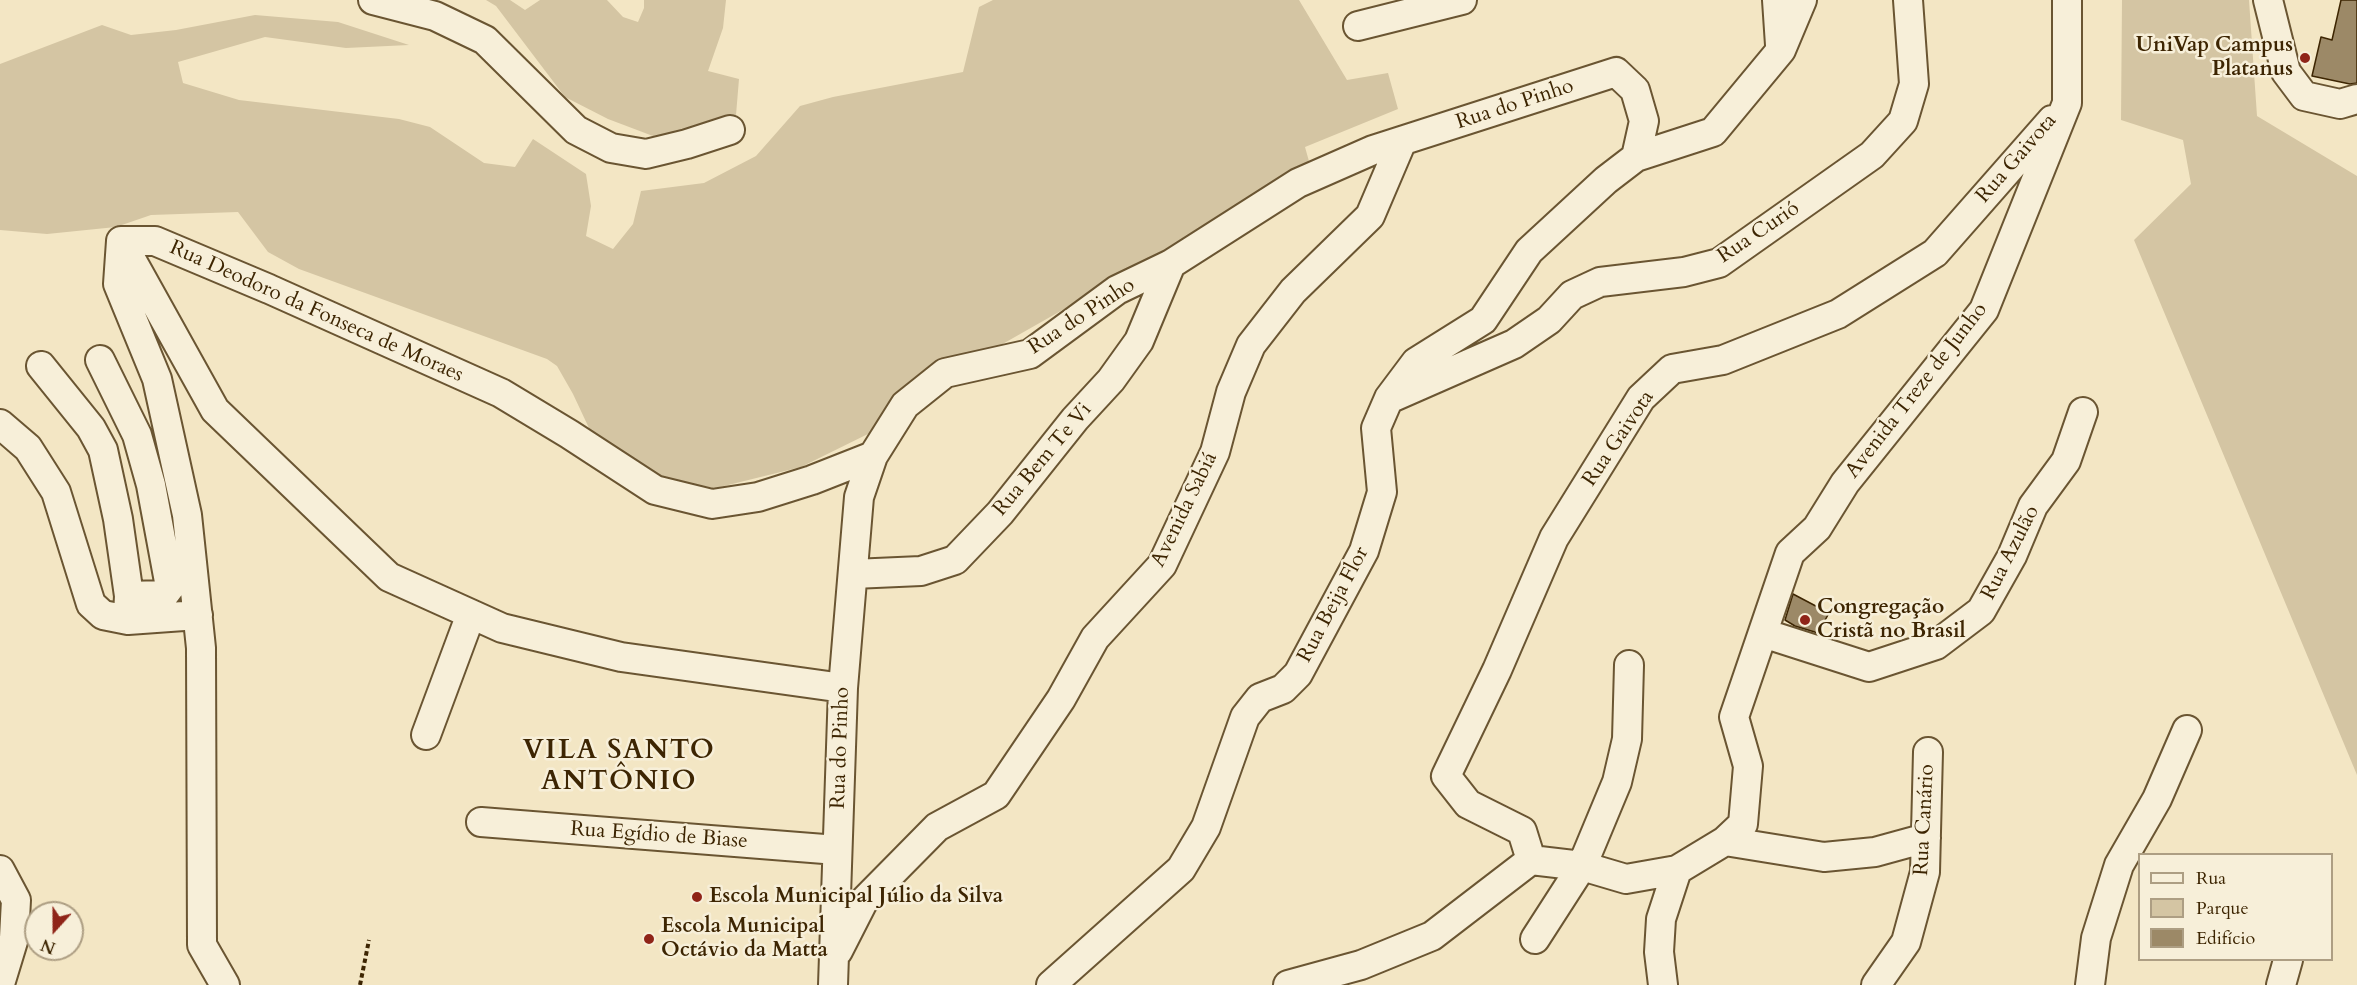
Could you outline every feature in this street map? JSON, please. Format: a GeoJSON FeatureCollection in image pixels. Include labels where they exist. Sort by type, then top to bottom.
{"type":"FeatureCollection","features":[{"type":"Feature","properties":{"kind":"street"},"geometry":{"type":"LineString","coordinates":[[373,0],[435,16],[485,40],[576,130],[611,148],[646,154],[730,130]]}},
{"type":"Feature","properties":{"kind":"street"},"geometry":{"type":"LineString","coordinates":[[1358,26],[1462,0]]}},
{"type":"Feature","properties":{"kind":"street"},"geometry":{"type":"LineString","coordinates":[[1777,0],[1780,51]]}},
{"type":"Feature","properties":{"kind":"street","name":"Rua Beija Flor"},"geometry":{"type":"LineString","coordinates":[[1051,985],[1181,869],[1206,827],[1245,717],[1260,698],[1283,688],[1298,674],[1364,551],[1382,492],[1376,428],[1389,398],[1416,362],[1483,320],[1529,251],[1606,180],[1636,157],[1713,132],[1780,51],[1802,0]]}},
{"type":"Feature","properties":{"kind":"street","name":"Rua Curió"},"geometry":{"type":"LineString","coordinates":[[1389,398],[1514,344],[1549,320],[1572,295],[1600,282],[1684,272],[1719,263],[1872,155],[1903,121],[1914,84],[1908,0]]}},
{"type":"Feature","properties":{"kind":"street"},"geometry":{"type":"LineString","coordinates":[[2067,0],[2067,103]]}},
{"type":"Feature","properties":{"kind":"street"},"geometry":{"type":"LineString","coordinates":[[2268,0],[2286,72],[2304,96],[2340,104],[2357,99]]}},
{"type":"Feature","properties":{"kind":"street","name":"Rua do Pinho"},"geometry":{"type":"LineString","coordinates":[[834,971],[843,688],[859,497],[873,456],[905,405],[945,373],[1030,354],[1117,290],[1171,264],[1298,183],[1373,150],[1616,72],[1635,90],[1644,121],[1636,157]]}},
{"type":"Feature","properties":{"kind":"street","name":"Avenida Treze de Junho"},"geometry":{"type":"LineString","coordinates":[[1677,870],[1725,841],[1743,824],[1748,766],[1734,717],[1790,553],[1817,528],[1845,483],[1984,310],[2067,103]]}},
{"type":"Feature","properties":{"kind":"street","name":"Rua Gaivota"},"geometry":{"type":"LineString","coordinates":[[1522,831],[1468,804],[1446,776],[1497,670],[1554,538],[1641,398],[1672,369],[1723,360],[1838,314],[1935,253],[2067,103]]}},
{"type":"Feature","properties":{"kind":"street","name":"Avenida Sabiá"},"geometry":{"type":"LineString","coordinates":[[834,971],[863,902],[937,827],[996,795],[1061,699],[1095,638],[1162,565],[1215,452],[1231,392],[1251,345],[1293,291],[1370,216],[1402,141]]}},
{"type":"Feature","properties":{"kind":"street"},"geometry":{"type":"LineString","coordinates":[[121,241],[215,410],[389,577],[501,628],[621,657],[843,688]]}},
{"type":"Feature","properties":{"kind":"street"},"geometry":{"type":"LineString","coordinates":[[121,241],[118,284],[158,379],[188,515],[201,660],[201,945],[225,985]]}},
{"type":"Feature","properties":{"kind":"street","name":"Rua Deodoro da Fonseca de Moraes"},"geometry":{"type":"LineString","coordinates":[[121,241],[155,241],[269,289],[501,393],[655,490],[712,504],[758,497],[812,480],[873,456]]}},
{"type":"Feature","properties":{"kind":"street","name":"Rua Bem Te Vi"},"geometry":{"type":"LineString","coordinates":[[853,574],[921,571],[955,560],[1000,513],[1075,419],[1111,380],[1139,341],[1171,264]]}},
{"type":"Feature","properties":{"kind":"street"},"geometry":{"type":"LineString","coordinates":[[0,424],[28,448],[56,492],[91,604],[103,615],[164,595],[170,587],[151,485],[137,435],[100,360]]}},
{"type":"Feature","properties":{"kind":"street"},"geometry":{"type":"LineString","coordinates":[[41,366],[91,428],[103,450],[118,519],[128,608]]}},
{"type":"Feature","properties":{"kind":"street","name":"Rua Azulão"},"geometry":{"type":"LineString","coordinates":[[1763,633],[1869,667],[1936,645],[1981,611],[2012,556],[2032,506],[2066,461],[2083,412]]}},
{"type":"Feature","properties":{"kind":"street"},"geometry":{"type":"LineString","coordinates":[[128,608],[198,615]]}},
{"type":"Feature","properties":{"kind":"street"},"geometry":{"type":"LineString","coordinates":[[426,735],[471,614]]}},
{"type":"Feature","properties":{"kind":"street"},"geometry":{"type":"LineString","coordinates":[[1535,939],[1582,866],[1617,782],[1627,739],[1629,665]]}},
{"type":"Feature","properties":{"kind":"street"},"geometry":{"type":"LineString","coordinates":[[2090,985],[2096,938],[2119,865],[2157,799],[2187,730]]}},
{"type":"Feature","properties":{"kind":"street","name":"Rua Canário"},"geometry":{"type":"LineString","coordinates":[[1876,985],[1906,942],[1925,872],[1928,752]]}},
{"type":"Feature","properties":{"kind":"street","name":"Rua Egídio de Biase"},"geometry":{"type":"LineString","coordinates":[[482,822],[837,850]]}},
{"type":"Feature","properties":{"kind":"street"},"geometry":{"type":"LineString","coordinates":[[1522,831],[1531,860]]}},
{"type":"Feature","properties":{"kind":"street"},"geometry":{"type":"LineString","coordinates":[[1522,831],[1582,866]]}},
{"type":"Feature","properties":{"kind":"street"},"geometry":{"type":"LineString","coordinates":[[1725,841],[1824,856],[1875,852],[1926,838]]}},
{"type":"Feature","properties":{"kind":"street"},"geometry":{"type":"LineString","coordinates":[[1288,985],[1345,978],[1361,965],[1432,936],[1531,860],[1582,866],[1626,879],[1677,870],[1661,919],[1659,952],[1663,985]]}},
{"type":"Feature","properties":{"kind":"street"},"geometry":{"type":"LineString","coordinates":[[0,870],[16,900],[14,938],[0,984]]}},
{"type":"Feature","properties":{"kind":"street"},"geometry":{"type":"LineString","coordinates":[[2281,985],[2288,961]]}},
{"type":"Feature","properties":{"kind":"path"},"geometry":{"type":"LineString","coordinates":[[360,985],[369,940]]}},
{"type":"Feature","properties":{"kind":"green space"},"geometry":{"type":"Polygon","coordinates":[[[486,0],[510,0],[525,10],[540,0],[607,0],[623,17],[638,22],[644,8],[644,0],[726,0],[723,28],[708,71],[739,79],[735,127],[682,147],[608,119],[565,97],[496,6],[486,0]]]}},
{"type":"Feature","properties":{"kind":"green space"},"geometry":{"type":"Polygon","coordinates":[[[993,0],[1299,0],[1347,80],[1388,73],[1398,109],[1305,147],[1312,172],[1168,250],[992,350],[874,431],[801,467],[716,488],[655,479],[596,443],[557,366],[547,359],[299,269],[268,252],[238,212],[151,215],[116,227],[47,234],[0,230],[0,64],[102,25],[131,35],[176,30],[255,15],[338,22],[409,45],[346,48],[265,37],[178,62],[183,83],[239,100],[399,119],[430,127],[484,163],[515,167],[533,139],[586,174],[591,206],[586,236],[613,249],[633,224],[641,191],[704,183],[756,156],[800,106],[833,97],[963,72],[979,7],[993,0]]]}},
{"type":"Feature","properties":{"kind":"green space"},"geometry":{"type":"Polygon","coordinates":[[[2122,0],[2249,0],[2257,116],[2357,176],[2357,775],[2134,240],[2191,184],[2183,140],[2121,120],[2122,0]]]}},
{"type":"Feature","properties":{"kind":"building"},"geometry":{"type":"Polygon","coordinates":[[[2341,0],[2357,0],[2357,83],[2350,84],[2312,76],[2321,37],[2332,40],[2341,0]]]}},
{"type":"Feature","properties":{"kind":"building","name":"Congregação Cristã no Brasil"},"geometry":{"type":"Polygon","coordinates":[[[1793,594],[1829,613],[1818,633],[1795,626],[1785,620],[1793,594]]]}},
{"type":"Feature","properties":{"kind":"place","name":"UniVap Campus Platanus"},"geometry":{"type":"Point","coordinates":[2305,58]}},
{"type":"Feature","properties":{"kind":"place","name":"Congregação Cristã no Brasil"},"geometry":{"type":"Point","coordinates":[1805,620]}},
{"type":"Feature","properties":{"kind":"place","name":"Escola Municipal Júlio da Silva"},"geometry":{"type":"Point","coordinates":[697,897]}},
{"type":"Feature","properties":{"kind":"place","name":"Escola Municipal Octávio da Matta"},"geometry":{"type":"Point","coordinates":[649,939]}},
{"type":"Feature","properties":{"kind":"district","name":"VILA SANTO ANTÔNIO"},"geometry":{"type":"Point","coordinates":[619,768]}}]}
